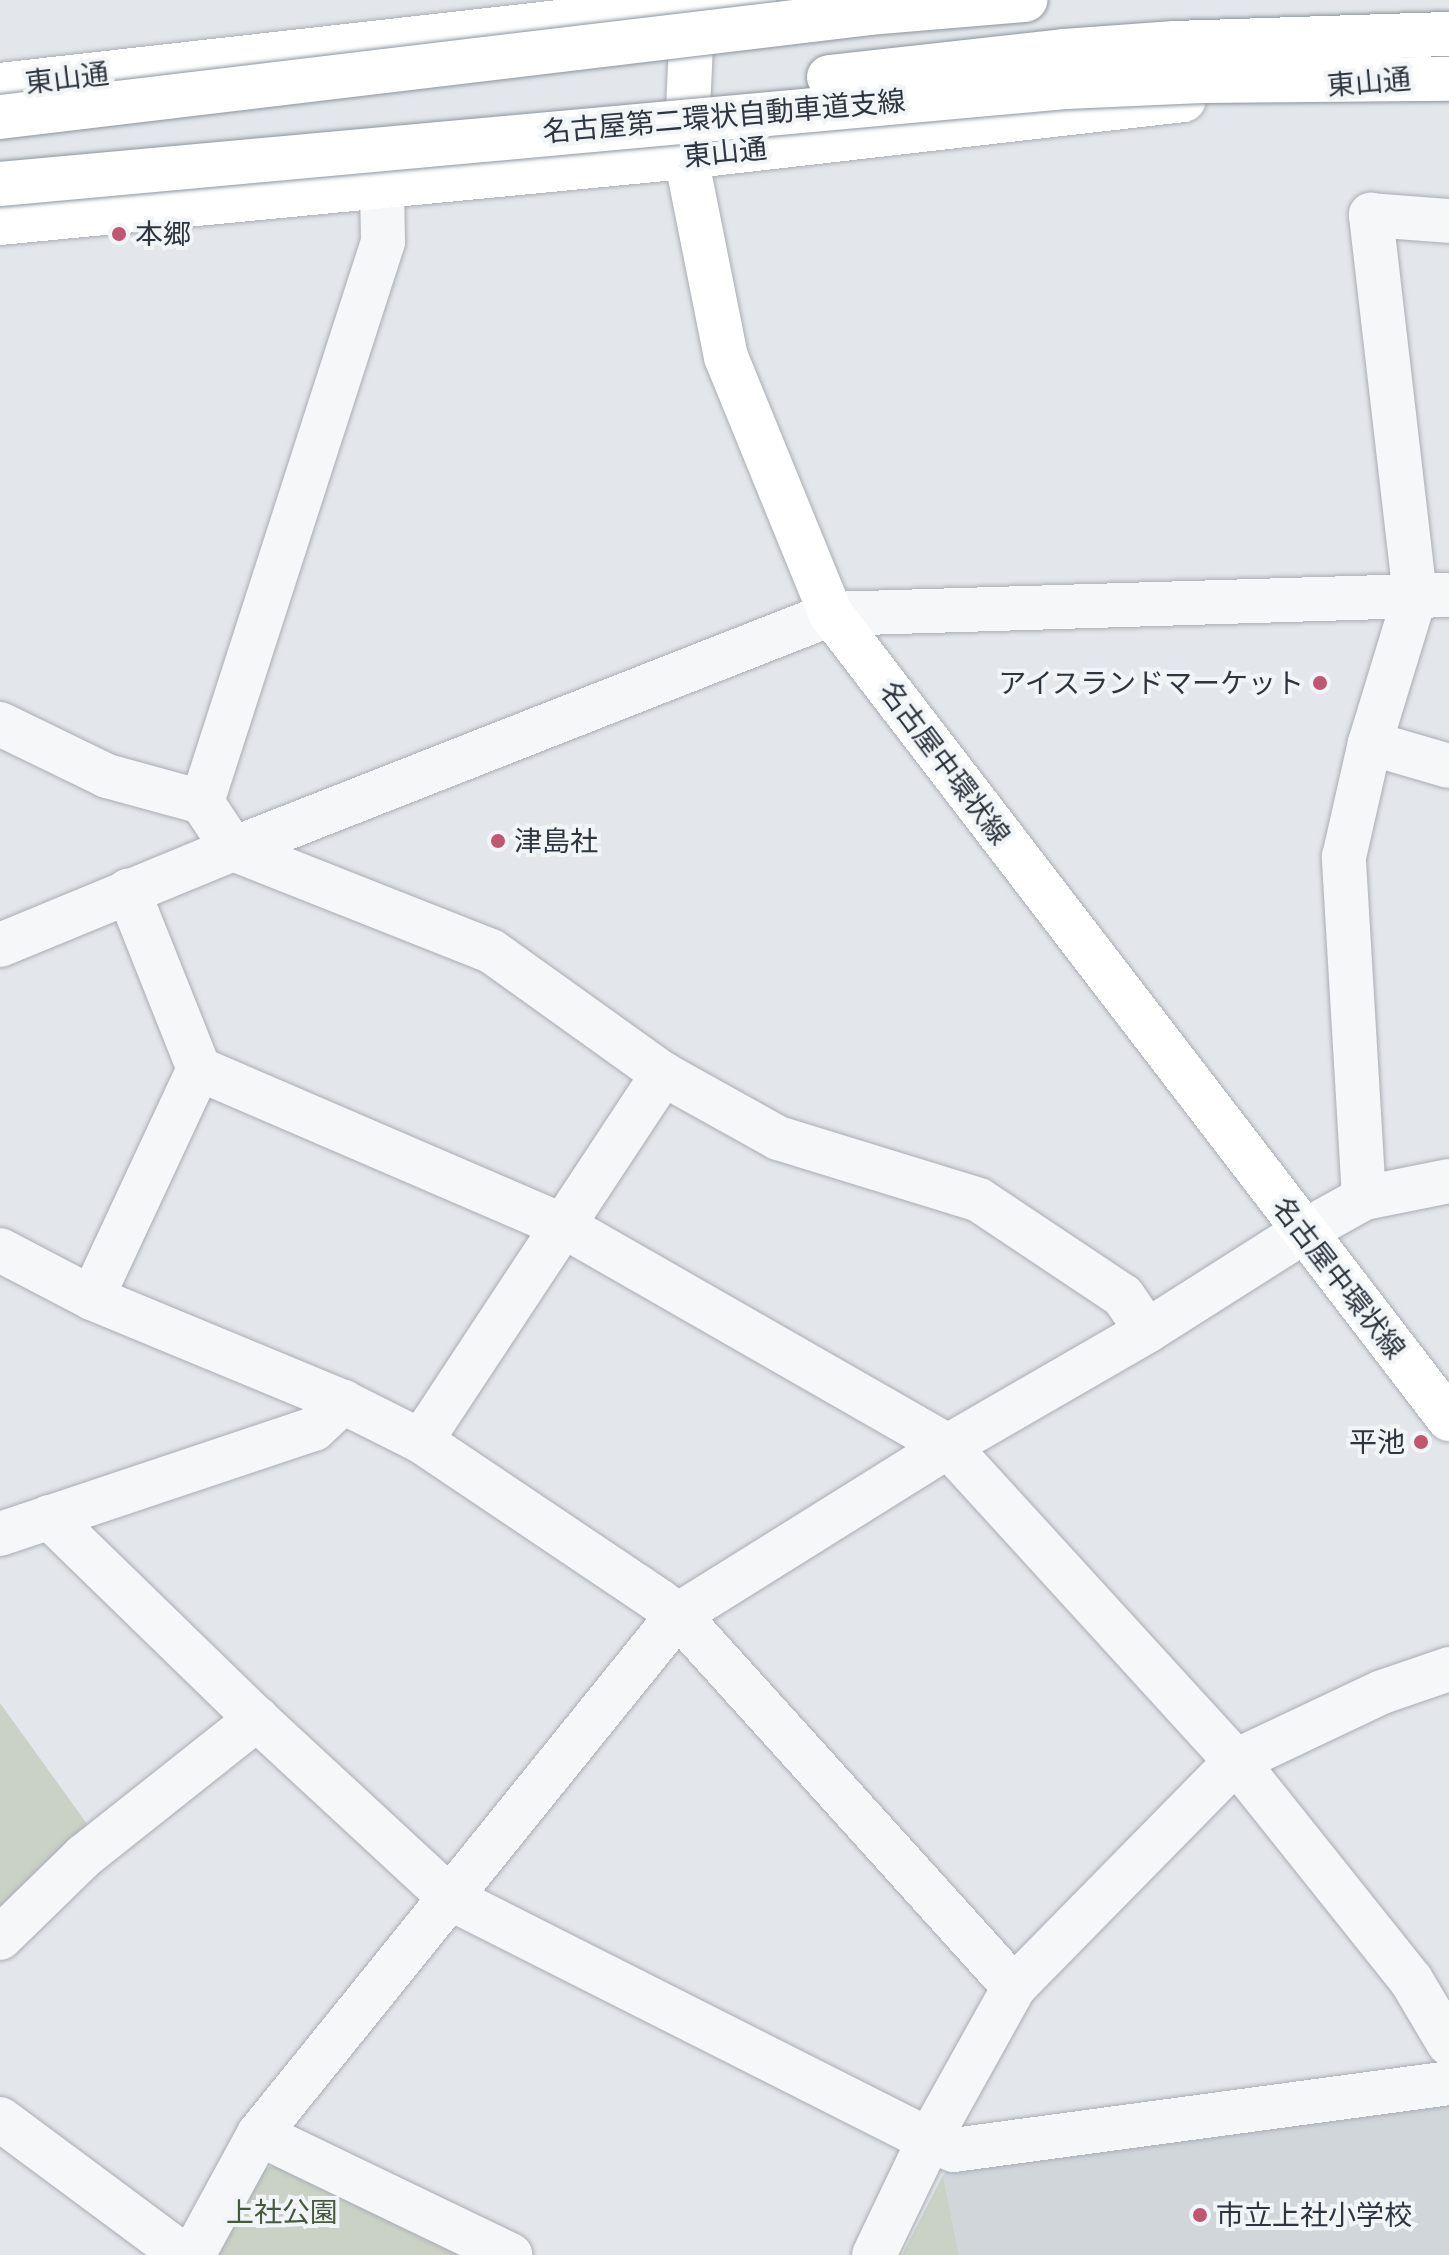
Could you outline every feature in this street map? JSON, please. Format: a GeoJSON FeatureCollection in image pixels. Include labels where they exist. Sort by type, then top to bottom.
{"type":"FeatureCollection","features":[{"type":"Feature","properties":{"kind":"main road","name":"東山通"},"geometry":{"type":"LineString","coordinates":[[0,85],[693,3],[754,0]]}},
{"type":"Feature","properties":{"kind":"main road"},"geometry":{"type":"LineString","coordinates":[[0,117],[869,13],[1025,0]]}},
{"type":"Feature","properties":{"kind":"main road","name":"名古屋中環状線"},"geometry":{"type":"LineString","coordinates":[[693,3],[686,157],[726,357],[831,614],[1449,1419]]}},
{"type":"Feature","properties":{"kind":"main road"},"geometry":{"type":"LineString","coordinates":[[343,151],[927,65],[1175,43],[1449,34]]}},
{"type":"Feature","properties":{"kind":"main road","name":"東山通"},"geometry":{"type":"LineString","coordinates":[[0,223],[686,157],[1256,91],[1449,77]]}},
{"type":"Feature","properties":{"kind":"main road","name":"名古屋第二環状自動車道支線"},"geometry":{"type":"LineString","coordinates":[[0,184],[1066,87],[1202,81],[1449,77]]}},
{"type":"Feature","properties":{"kind":"street"},"geometry":{"type":"LineString","coordinates":[[202,802],[383,242],[382,186]]}},
{"type":"Feature","properties":{"kind":"street"},"geometry":{"type":"LineString","coordinates":[[1364,1198],[1344,857],[1370,743],[1432,595],[1371,215],[1449,221]]}},
{"type":"Feature","properties":{"kind":"street"},"geometry":{"type":"LineString","coordinates":[[0,945],[233,849],[831,614],[1432,595]]}},
{"type":"Feature","properties":{"kind":"street"},"geometry":{"type":"LineString","coordinates":[[0,724],[107,776],[202,802],[233,849],[491,951],[663,1074],[778,1138],[979,1200],[1123,1296],[1147,1331]]}},
{"type":"Feature","properties":{"kind":"street"},"geometry":{"type":"LineString","coordinates":[[1370,743],[1449,766]]}},
{"type":"Feature","properties":{"kind":"street"},"geometry":{"type":"LineString","coordinates":[[128,891],[199,1069],[562,1225],[948,1446],[1236,1761],[1411,1980],[1449,2044]]}},
{"type":"Feature","properties":{"kind":"street"},"geometry":{"type":"LineString","coordinates":[[92,1298],[199,1069]]}},
{"type":"Feature","properties":{"kind":"street"},"geometry":{"type":"LineString","coordinates":[[421,1441],[663,1074]]}},
{"type":"Feature","properties":{"kind":"street"},"geometry":{"type":"LineString","coordinates":[[193,2255],[259,2134],[678,1615],[948,1446],[1147,1331],[1303,1232],[1364,1198],[1449,1181]]}},
{"type":"Feature","properties":{"kind":"street"},"geometry":{"type":"LineString","coordinates":[[0,1250],[92,1298],[343,1402],[421,1441],[678,1615],[1014,1987]]}},
{"type":"Feature","properties":{"kind":"street"},"geometry":{"type":"LineString","coordinates":[[0,1534],[314,1429],[343,1402]]}},
{"type":"Feature","properties":{"kind":"street"},"geometry":{"type":"LineString","coordinates":[[49,1517],[257,1719],[450,1898],[929,2140],[954,2150],[1449,2083]]}},
{"type":"Feature","properties":{"kind":"street"},"geometry":{"type":"LineString","coordinates":[[874,2255],[929,2140],[1014,1987],[1236,1761],[1382,1692],[1449,1669]]}},
{"type":"Feature","properties":{"kind":"street"},"geometry":{"type":"LineString","coordinates":[[0,1938],[84,1856],[257,1719]]}},
{"type":"Feature","properties":{"kind":"street"},"geometry":{"type":"LineString","coordinates":[[0,2119],[183,2255]]}},
{"type":"Feature","properties":{"kind":"street"},"geometry":{"type":"LineString","coordinates":[[259,2134],[510,2255]]}},
{"type":"Feature","properties":{"kind":"shaded area","name":"市立上社小学校"},"geometry":{"type":"Polygon","coordinates":[[[1449,2104],[1449,2255],[959,2255],[943,2175],[954,2163],[1449,2104]]]}},
{"type":"Feature","properties":{"kind":"green space"},"geometry":{"type":"Polygon","coordinates":[[[0,1703],[95,1835],[0,1911],[0,1703]]]}},
{"type":"Feature","properties":{"kind":"green space","name":"上社公園"},"geometry":{"type":"Polygon","coordinates":[[[279,2164],[468,2255],[214,2255],[254,2172],[279,2164]]]}},
{"type":"Feature","properties":{"kind":"green space"},"geometry":{"type":"Polygon","coordinates":[[[943,2175],[959,2255],[902,2255],[943,2175]]]}},
{"type":"Feature","properties":{"kind":"place","name":"本郷"},"geometry":{"type":"Point","coordinates":[119,234]}},
{"type":"Feature","properties":{"kind":"place","name":"アイスランドマーケット"},"geometry":{"type":"Point","coordinates":[1320,683]}},
{"type":"Feature","properties":{"kind":"place","name":"津島社"},"geometry":{"type":"Point","coordinates":[498,841]}},
{"type":"Feature","properties":{"kind":"place","name":"平池"},"geometry":{"type":"Point","coordinates":[1421,1442]}},
{"type":"Feature","properties":{"kind":"place","name":"市立上社小学校"},"geometry":{"type":"Point","coordinates":[1200,2215]}}]}
